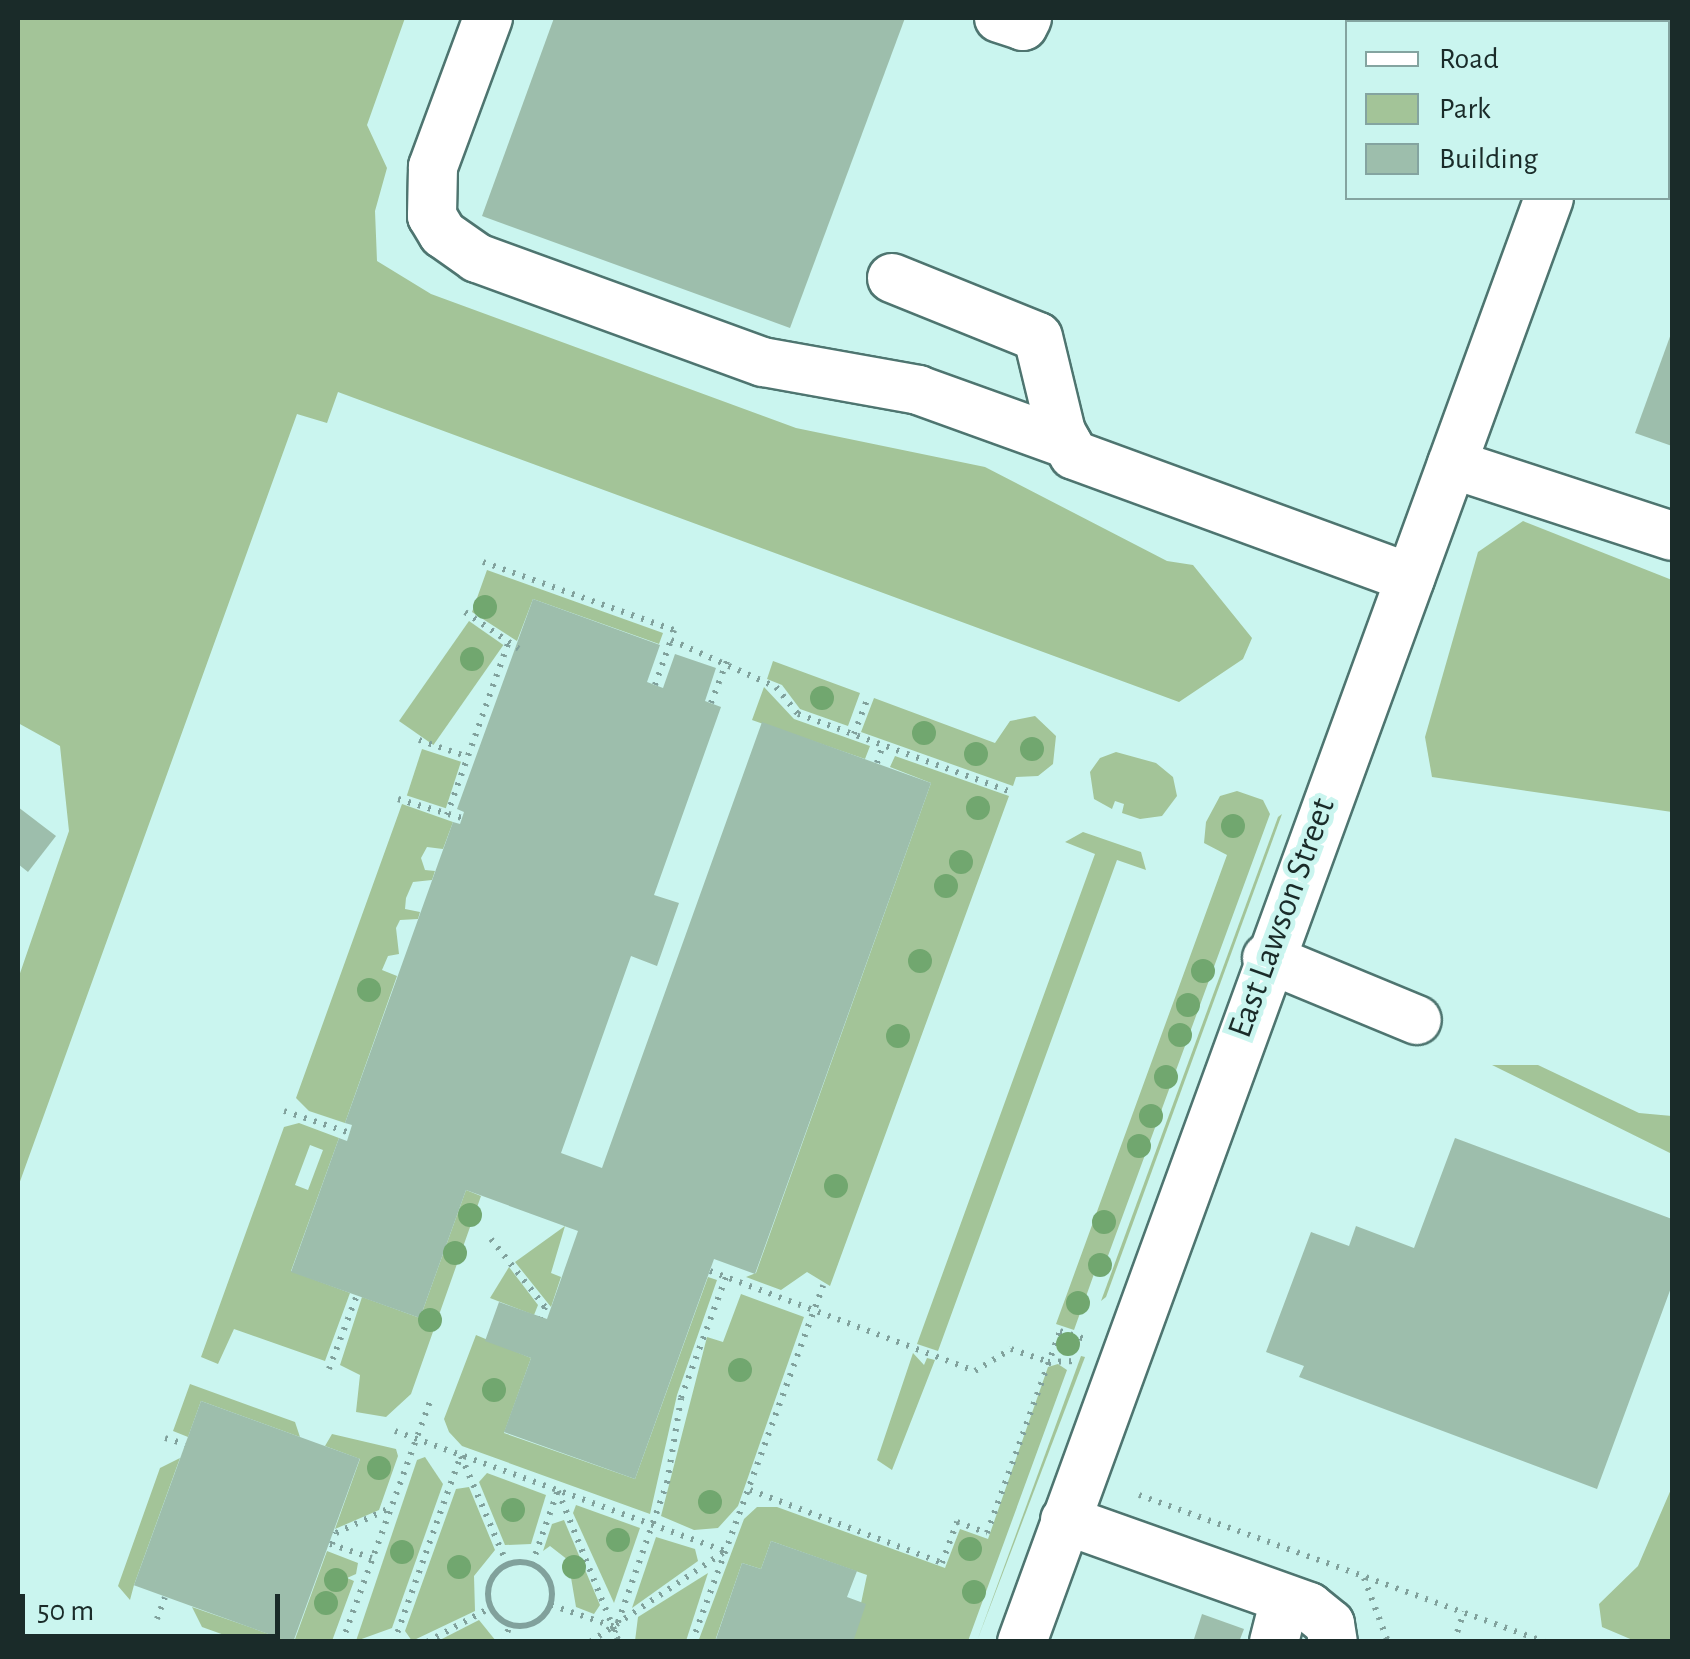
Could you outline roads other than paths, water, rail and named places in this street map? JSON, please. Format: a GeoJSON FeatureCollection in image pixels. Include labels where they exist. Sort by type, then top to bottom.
{"type":"FeatureCollection","features":[{"type":"Feature","properties":{"kind":"street"},"geometry":{"type":"LineString","coordinates":[[488,18],[432,167],[432,216],[443,234],[477,258],[763,362],[918,390],[1068,444]]}},
{"type":"Feature","properties":{"kind":"street"},"geometry":{"type":"LineString","coordinates":[[999,18],[1023,26],[1027,18]]}},
{"type":"Feature","properties":{"kind":"street","name":"East Lawson Street"},"geometry":{"type":"LineString","coordinates":[[1022,1642],[1267,958],[1548,200]]}},
{"type":"Feature","properties":{"kind":"street"},"geometry":{"type":"LineString","coordinates":[[892,278],[1038,336],[1074,455],[1410,578]]}},
{"type":"Feature","properties":{"kind":"street"},"geometry":{"type":"LineString","coordinates":[[1452,464],[1672,536]]}},
{"type":"Feature","properties":{"kind":"street"},"geometry":{"type":"LineString","coordinates":[[1267,958],[1417,1020]]}},
{"type":"Feature","properties":{"kind":"street"},"geometry":{"type":"LineString","coordinates":[[1065,1520],[1280,1620],[1321,1613],[1334,1642]]}}]}
